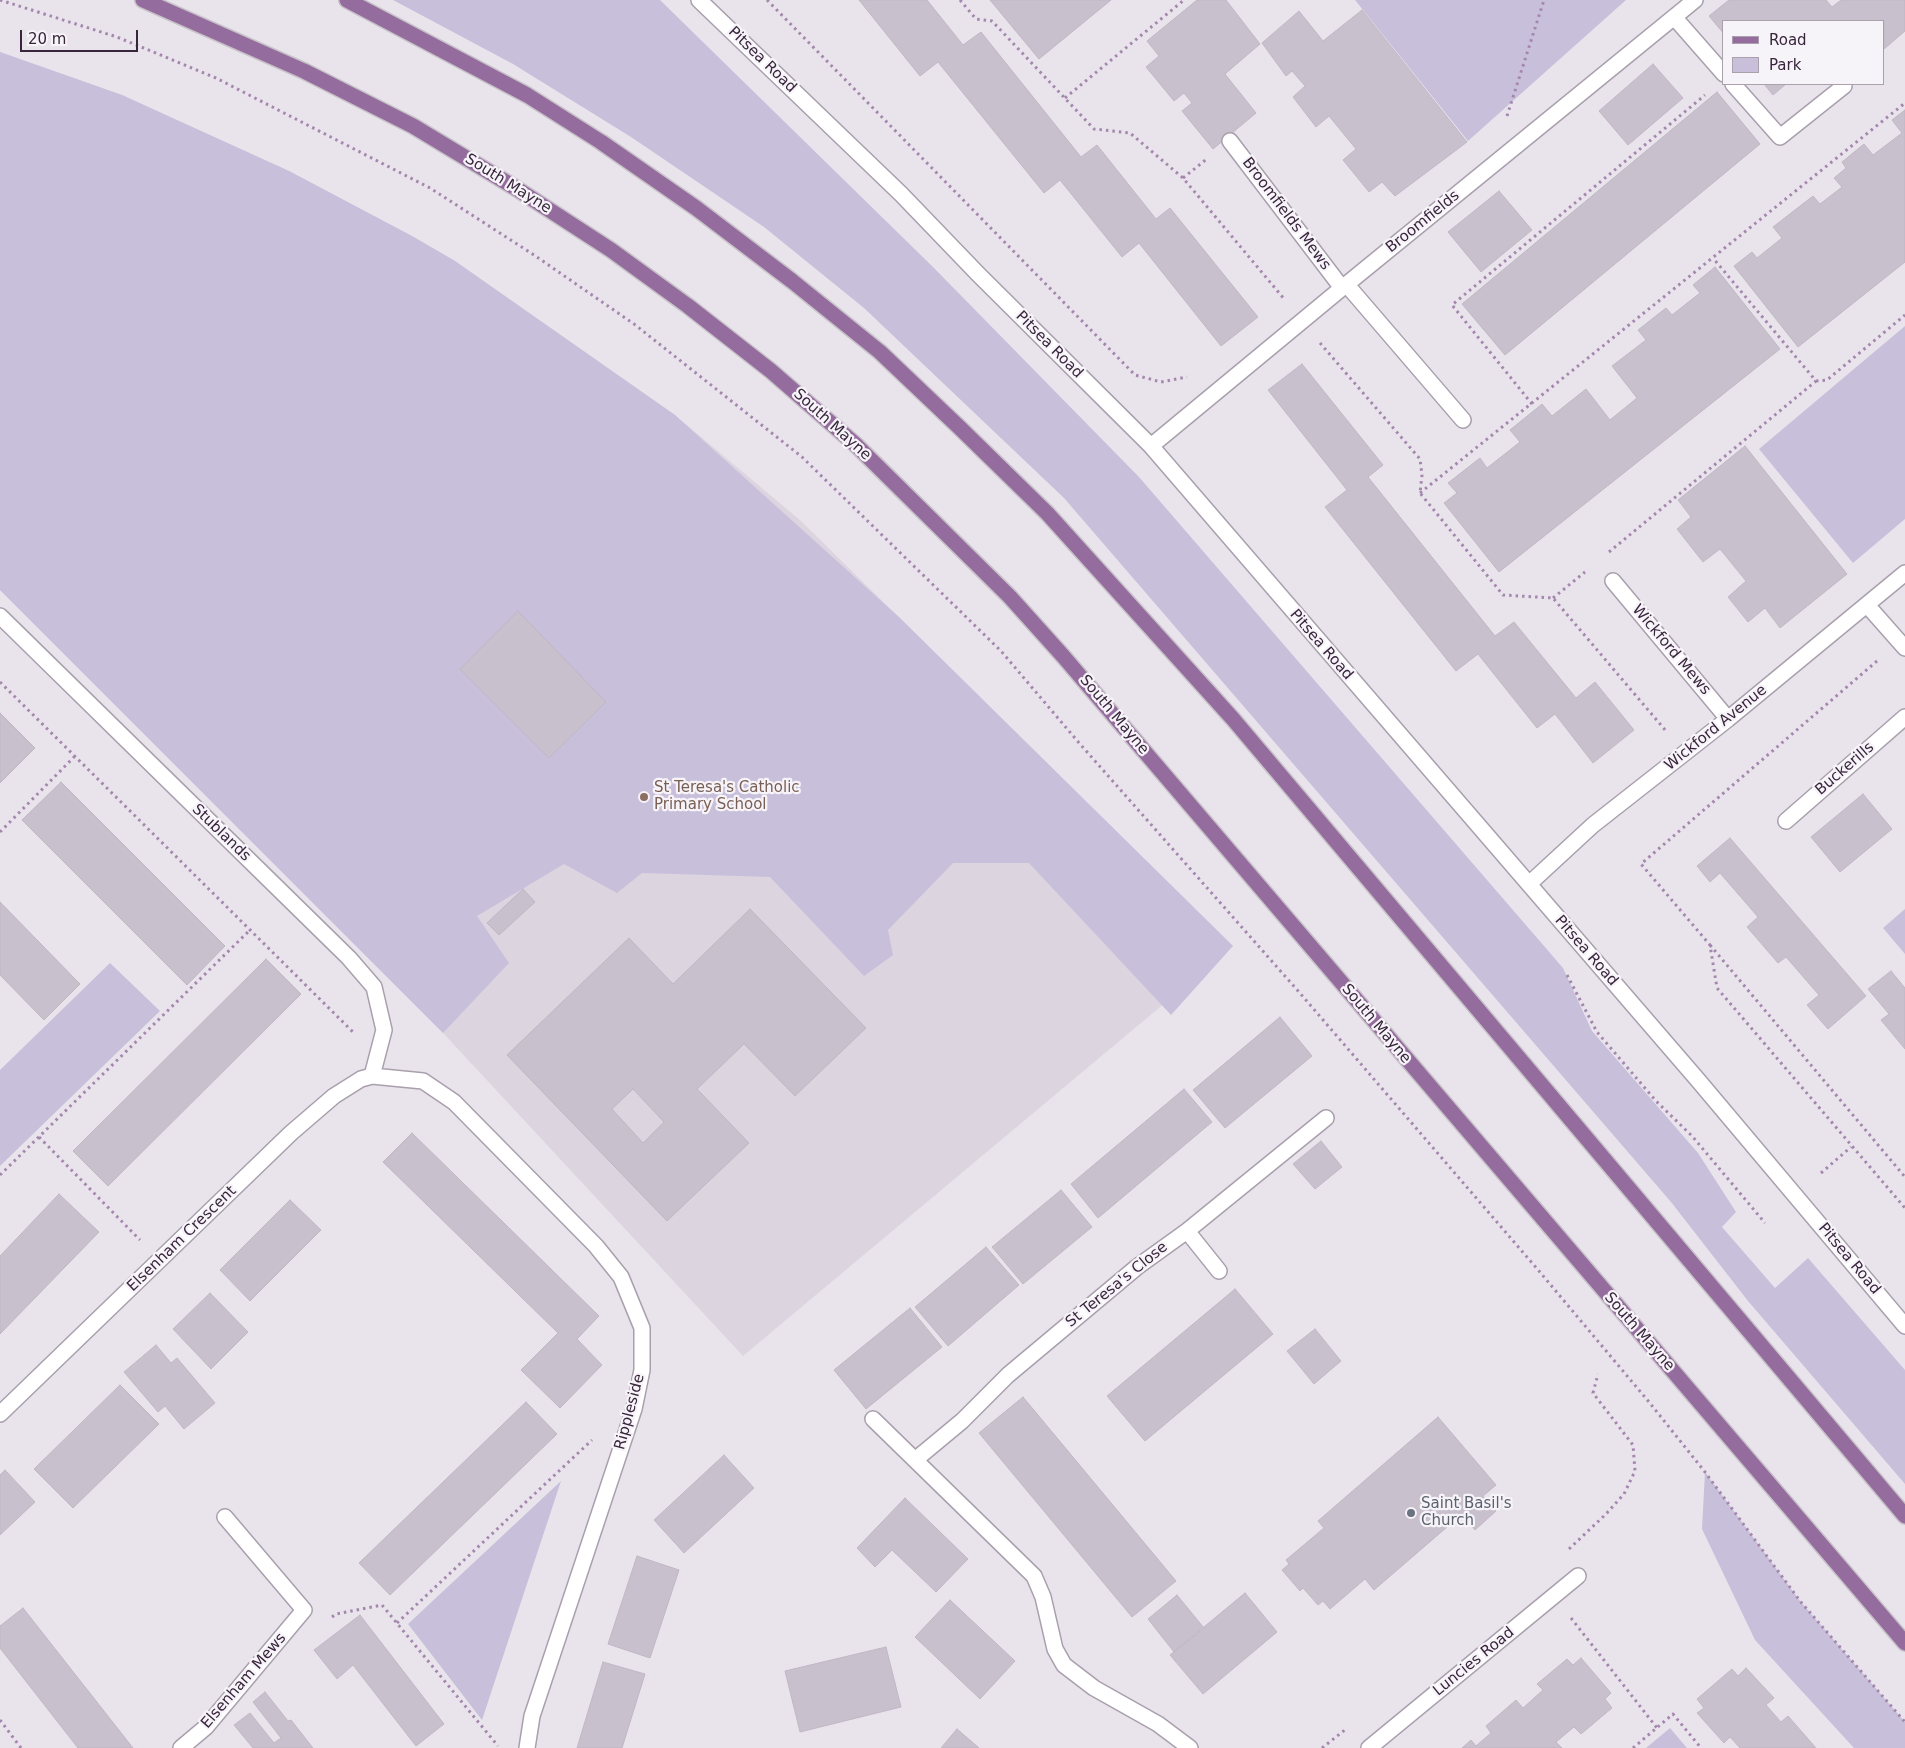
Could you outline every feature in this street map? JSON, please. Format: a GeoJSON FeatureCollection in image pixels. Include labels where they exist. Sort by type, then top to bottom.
{"type":"FeatureCollection","features":[{"type":"Feature","properties":{"kind":"main road","name":"South Mayne"},"geometry":{"type":"LineString","coordinates":[[143,0],[312,75],[413,126],[514,187],[611,250],[688,306],[771,372],[856,445],[1004,590],[1063,656],[1905,1643]]}},
{"type":"Feature","properties":{"kind":"main road"},"geometry":{"type":"LineString","coordinates":[[348,0],[527,95],[601,142],[696,208],[792,281],[880,352],[960,428],[1047,514],[1233,719],[1905,1516]]}},
{"type":"Feature","properties":{"kind":"street","name":"Pitsea Road"},"geometry":{"type":"LineString","coordinates":[[699,0],[901,194],[978,274],[1151,446],[1697,1079],[1905,1326]]}},
{"type":"Feature","properties":{"kind":"street","name":"Broomfields"},"geometry":{"type":"LineString","coordinates":[[1151,446],[1695,0]]}},
{"type":"Feature","properties":{"kind":"street"},"geometry":{"type":"LineString","coordinates":[[1674,18],[1722,72]]}},
{"type":"Feature","properties":{"kind":"street"},"geometry":{"type":"LineString","coordinates":[[1734,85],[1780,137],[1844,86]]}},
{"type":"Feature","properties":{"kind":"street","name":"Broomfields Mews"},"geometry":{"type":"LineString","coordinates":[[1230,141],[1344,286],[1463,420]]}},
{"type":"Feature","properties":{"kind":"street","name":"Wickford Avenue"},"geometry":{"type":"LineString","coordinates":[[1529,884],[1593,825],[1728,719],[1905,573]]}},
{"type":"Feature","properties":{"kind":"street","name":"Wickford Mews"},"geometry":{"type":"LineString","coordinates":[[1613,581],[1728,719]]}},
{"type":"Feature","properties":{"kind":"street"},"geometry":{"type":"LineString","coordinates":[[1867,605],[1905,648]]}},
{"type":"Feature","properties":{"kind":"street","name":"Stublands"},"geometry":{"type":"LineString","coordinates":[[0,616],[349,958],[374,987],[384,1030],[372,1076]]}},
{"type":"Feature","properties":{"kind":"street","name":"Buckerills"},"geometry":{"type":"LineString","coordinates":[[1786,821],[1905,717]]}},
{"type":"Feature","properties":{"kind":"street","name":"Elsenham Crescent"},"geometry":{"type":"LineString","coordinates":[[0,1414],[291,1133],[334,1096],[361,1079],[372,1076]]}},
{"type":"Feature","properties":{"kind":"street","name":"Rippleside"},"geometry":{"type":"LineString","coordinates":[[372,1076],[423,1081],[454,1102],[596,1246],[621,1277],[642,1328],[642,1370],[634,1410],[532,1716],[527,1748]]}},
{"type":"Feature","properties":{"kind":"street","name":"St Teresa's Close"},"geometry":{"type":"LineString","coordinates":[[915,1460],[962,1421],[1008,1375],[1137,1267],[1187,1231],[1326,1118]]}},
{"type":"Feature","properties":{"kind":"street"},"geometry":{"type":"LineString","coordinates":[[1187,1231],[1219,1270]]}},
{"type":"Feature","properties":{"kind":"street"},"geometry":{"type":"LineString","coordinates":[[873,1419],[1034,1576],[1043,1597],[1054,1649],[1064,1664],[1094,1688],[1158,1724],[1190,1748]]}},
{"type":"Feature","properties":{"kind":"street","name":"Elsenham Mews"},"geometry":{"type":"LineString","coordinates":[[181,1748],[206,1727],[304,1610],[225,1517]]}},
{"type":"Feature","properties":{"kind":"street","name":"Luncies Road"},"geometry":{"type":"LineString","coordinates":[[1369,1748],[1578,1576]]}},
{"type":"Feature","properties":{"kind":"path"},"geometry":{"type":"LineString","coordinates":[[0,0],[117,37],[216,78],[430,188],[534,255],[634,324],[802,457],[1001,651],[1080,744],[1299,992],[1520,1248],[1649,1402],[1705,1472],[1800,1601],[1905,1722]]}},
{"type":"Feature","properties":{"kind":"path"},"geometry":{"type":"LineString","coordinates":[[767,0],[1136,375],[1161,382],[1192,375]]}},
{"type":"Feature","properties":{"kind":"path"},"geometry":{"type":"LineString","coordinates":[[960,0],[976,19],[992,21],[1094,129],[1130,132],[1183,178],[1289,304]]}},
{"type":"Feature","properties":{"kind":"path"},"geometry":{"type":"LineString","coordinates":[[1065,98],[1184,0]]}},
{"type":"Feature","properties":{"kind":"path"},"geometry":{"type":"LineString","coordinates":[[1507,118],[1544,0]]}},
{"type":"Feature","properties":{"kind":"path"},"geometry":{"type":"LineString","coordinates":[[1532,404],[1452,305],[1712,90]]}},
{"type":"Feature","properties":{"kind":"path"},"geometry":{"type":"LineString","coordinates":[[1420,493],[1905,103]]}},
{"type":"Feature","properties":{"kind":"path"},"geometry":{"type":"LineString","coordinates":[[1713,258],[1816,381]]}},
{"type":"Feature","properties":{"kind":"path"},"geometry":{"type":"LineString","coordinates":[[1606,555],[1816,381],[1828,380],[1905,315]]}},
{"type":"Feature","properties":{"kind":"path"},"geometry":{"type":"LineString","coordinates":[[1302,322],[1420,459],[1422,475],[1420,493],[1503,596],[1553,598],[1590,567]]}},
{"type":"Feature","properties":{"kind":"path"},"geometry":{"type":"LineString","coordinates":[[1553,598],[1668,733]]}},
{"type":"Feature","properties":{"kind":"path"},"geometry":{"type":"LineString","coordinates":[[1881,658],[1641,864],[1905,1177]]}},
{"type":"Feature","properties":{"kind":"path"},"geometry":{"type":"LineString","coordinates":[[0,682],[360,1038]]}},
{"type":"Feature","properties":{"kind":"path"},"geometry":{"type":"LineString","coordinates":[[0,832],[75,756]]}},
{"type":"Feature","properties":{"kind":"path"},"geometry":{"type":"LineString","coordinates":[[0,1175],[250,930]]}},
{"type":"Feature","properties":{"kind":"path"},"geometry":{"type":"LineString","coordinates":[[1710,945],[1717,988],[1905,1208]]}},
{"type":"Feature","properties":{"kind":"path"},"geometry":{"type":"LineString","coordinates":[[1566,972],[1598,1032],[1656,1101],[1692,1136],[1765,1223]]}},
{"type":"Feature","properties":{"kind":"path"},"geometry":{"type":"LineString","coordinates":[[39,1137],[143,1244]]}},
{"type":"Feature","properties":{"kind":"path"},"geometry":{"type":"LineString","coordinates":[[1821,1173],[1851,1147]]}},
{"type":"Feature","properties":{"kind":"path"},"geometry":{"type":"LineString","coordinates":[[1567,1551],[1624,1494],[1635,1471],[1633,1445],[1593,1393],[1598,1374]]}},
{"type":"Feature","properties":{"kind":"path"},"geometry":{"type":"LineString","coordinates":[[500,1748],[397,1623],[598,1434]]}},
{"type":"Feature","properties":{"kind":"path"},"geometry":{"type":"LineString","coordinates":[[1568,1614],[1657,1728]]}},
{"type":"Feature","properties":{"kind":"path"},"geometry":{"type":"LineString","coordinates":[[1633,1748],[1673,1714],[1702,1748]]}},
{"type":"Feature","properties":{"kind":"path"},"geometry":{"type":"LineString","coordinates":[[0,1720],[21,1748]]}},
{"type":"Feature","properties":{"kind":"shaded area","name":"St Teresa's Catholic Primary School"},"geometry":{"type":"Polygon","coordinates":[[[0,52],[122,95],[289,171],[412,236],[455,261],[675,415],[801,521],[1233,946],[743,1356],[443,1033],[0,590],[0,52]]]}},
{"type":"Feature","properties":{"kind":"green space"},"geometry":{"type":"Polygon","coordinates":[[[393,0],[660,0],[933,267],[1139,477],[1563,968],[1592,1031],[1698,1153],[1736,1212],[1722,1227],[1775,1288],[1808,1258],[1905,1370],[1905,1484],[1748,1301],[1671,1202],[1064,498],[864,308],[764,227],[631,137],[513,64],[393,0]]]}},
{"type":"Feature","properties":{"kind":"green space"},"geometry":{"type":"Polygon","coordinates":[[[1355,0],[1626,0],[1468,141],[1355,0]]]}},
{"type":"Feature","properties":{"kind":"green space","name":"St Teresa's Catholic Primary School"},"geometry":{"type":"Polygon","coordinates":[[[0,52],[122,95],[289,171],[412,236],[455,261],[675,415],[899,617],[1233,946],[1171,1015],[1029,863],[953,863],[888,930],[893,955],[864,976],[770,877],[642,873],[617,893],[564,864],[477,916],[509,963],[443,1033],[0,590],[0,52]]]}},
{"type":"Feature","properties":{"kind":"green space"},"geometry":{"type":"Polygon","coordinates":[[[1905,326],[1905,519],[1853,563],[1759,449],[1905,326]]]}},
{"type":"Feature","properties":{"kind":"green space"},"geometry":{"type":"Polygon","coordinates":[[[1905,909],[1905,954],[1883,928],[1905,909]]]}},
{"type":"Feature","properties":{"kind":"green space"},"geometry":{"type":"Polygon","coordinates":[[[110,963],[160,1011],[0,1166],[0,1070],[110,963]]]}},
{"type":"Feature","properties":{"kind":"green space"},"geometry":{"type":"Polygon","coordinates":[[[1705,1472],[1800,1601],[1905,1722],[1905,1748],[1854,1748],[1755,1640],[1702,1529],[1705,1472]]]}},
{"type":"Feature","properties":{"kind":"green space"},"geometry":{"type":"Polygon","coordinates":[[[561,1481],[482,1720],[408,1624],[561,1481]]]}},
{"type":"Feature","properties":{"kind":"green space"},"geometry":{"type":"Polygon","coordinates":[[[1670,1728],[1687,1748],[1646,1748],[1670,1728]]]}},
{"type":"Feature","properties":{"kind":"building"},"geometry":{"type":"Polygon","coordinates":[[[859,0],[927,0],[963,45],[981,32],[1081,157],[1097,145],[1156,219],[1170,208],[1258,317],[1221,346],[1139,243],[1122,257],[1060,180],[1044,193],[938,62],[920,76],[859,0]]]}},
{"type":"Feature","properties":{"kind":"building"},"geometry":{"type":"Polygon","coordinates":[[[990,0],[1111,0],[1039,59],[990,0]]]}},
{"type":"Feature","properties":{"kind":"building"},"geometry":{"type":"Polygon","coordinates":[[[1197,0],[1226,0],[1260,44],[1225,74],[1256,113],[1213,149],[1182,111],[1192,103],[1184,93],[1174,101],[1146,67],[1159,56],[1147,41],[1197,0]]]}},
{"type":"Feature","properties":{"kind":"building"},"geometry":{"type":"Polygon","coordinates":[[[1729,0],[1826,0],[1832,7],[1841,0],[1905,0],[1905,31],[1885,48],[1885,20],[1722,20],[1722,32],[1709,16],[1729,0]]]}},
{"type":"Feature","properties":{"kind":"building"},"geometry":{"type":"Polygon","coordinates":[[[1362,10],[1467,142],[1395,196],[1382,182],[1369,192],[1343,160],[1356,149],[1329,116],[1316,127],[1293,97],[1305,86],[1292,71],[1286,76],[1262,43],[1299,11],[1323,41],[1362,10]]]}},
{"type":"Feature","properties":{"kind":"building"},"geometry":{"type":"Polygon","coordinates":[[[1653,64],[1683,98],[1628,145],[1599,111],[1653,64]]]}},
{"type":"Feature","properties":{"kind":"building"},"geometry":{"type":"Polygon","coordinates":[[[1765,85],[1785,85],[1773,95],[1765,85]]]}},
{"type":"Feature","properties":{"kind":"building"},"geometry":{"type":"Polygon","coordinates":[[[1717,92],[1760,144],[1505,355],[1462,304],[1717,92]]]}},
{"type":"Feature","properties":{"kind":"building"},"geometry":{"type":"Polygon","coordinates":[[[1905,110],[1905,262],[1798,347],[1734,266],[1752,252],[1757,258],[1782,238],[1773,227],[1813,196],[1820,204],[1842,187],[1834,178],[1846,168],[1842,162],[1864,144],[1873,155],[1902,133],[1892,120],[1905,110]]]}},
{"type":"Feature","properties":{"kind":"building"},"geometry":{"type":"Polygon","coordinates":[[[1499,191],[1532,230],[1481,272],[1448,232],[1499,191]]]}},
{"type":"Feature","properties":{"kind":"building"},"geometry":{"type":"Polygon","coordinates":[[[1715,267],[1780,349],[1499,572],[1444,503],[1457,493],[1448,483],[1480,458],[1487,468],[1520,442],[1510,430],[1542,404],[1552,416],[1586,389],[1610,420],[1637,398],[1612,366],[1646,340],[1638,330],[1666,308],[1672,315],[1700,293],[1693,285],[1715,267]]]}},
{"type":"Feature","properties":{"kind":"building"},"geometry":{"type":"Polygon","coordinates":[[[1302,364],[1383,465],[1368,477],[1495,636],[1514,622],[1576,698],[1595,682],[1634,730],[1593,763],[1555,714],[1537,728],[1478,654],[1456,671],[1325,507],[1347,490],[1268,390],[1302,364]]]}},
{"type":"Feature","properties":{"kind":"building"},"geometry":{"type":"Polygon","coordinates":[[[1745,446],[1847,574],[1780,628],[1765,608],[1748,622],[1728,597],[1746,581],[1720,549],[1703,562],[1677,529],[1691,517],[1678,500],[1745,446]]]}},
{"type":"Feature","properties":{"kind":"building"},"geometry":{"type":"Polygon","coordinates":[[[518,611],[606,702],[549,758],[460,669],[518,611]]]}},
{"type":"Feature","properties":{"kind":"building"},"geometry":{"type":"Polygon","coordinates":[[[0,713],[35,748],[0,783],[0,713]]]}},
{"type":"Feature","properties":{"kind":"building"},"geometry":{"type":"Polygon","coordinates":[[[61,782],[225,946],[187,985],[22,820],[61,782]]]}},
{"type":"Feature","properties":{"kind":"building"},"geometry":{"type":"Polygon","coordinates":[[[1863,794],[1892,829],[1840,872],[1811,837],[1863,794]]]}},
{"type":"Feature","properties":{"kind":"building"},"geometry":{"type":"Polygon","coordinates":[[[1730,838],[1866,996],[1828,1029],[1807,1005],[1819,995],[1786,957],[1778,963],[1747,927],[1758,917],[1720,873],[1710,882],[1697,866],[1730,838]]]}},
{"type":"Feature","properties":{"kind":"building"},"geometry":{"type":"Polygon","coordinates":[[[523,889],[535,902],[499,935],[487,923],[523,889]]]}},
{"type":"Feature","properties":{"kind":"building"},"geometry":{"type":"Polygon","coordinates":[[[0,902],[80,984],[44,1020],[0,975],[0,902]]]}},
{"type":"Feature","properties":{"kind":"building"},"geometry":{"type":"Polygon","coordinates":[[[750,909],[866,1028],[795,1096],[744,1044],[697,1089],[749,1143],[667,1221],[507,1055],[629,938],[673,984],[750,909]],[[633,1089],[612,1109],[643,1143],[664,1122],[633,1089]]]}},
{"type":"Feature","properties":{"kind":"building"},"geometry":{"type":"Polygon","coordinates":[[[266,959],[301,994],[108,1186],[73,1151],[266,959]]]}},
{"type":"Feature","properties":{"kind":"building"},"geometry":{"type":"Polygon","coordinates":[[[1891,971],[1905,988],[1905,1049],[1881,1020],[1889,1014],[1868,989],[1891,971]]]}},
{"type":"Feature","properties":{"kind":"building"},"geometry":{"type":"Polygon","coordinates":[[[1280,1017],[1312,1056],[1225,1128],[1193,1090],[1280,1017]]]}},
{"type":"Feature","properties":{"kind":"building"},"geometry":{"type":"Polygon","coordinates":[[[1184,1089],[1212,1122],[1098,1218],[1071,1184],[1184,1089]]]}},
{"type":"Feature","properties":{"kind":"building"},"geometry":{"type":"Polygon","coordinates":[[[412,1133],[599,1316],[577,1339],[602,1365],[560,1408],[521,1370],[558,1333],[383,1162],[412,1133]]]}},
{"type":"Feature","properties":{"kind":"building"},"geometry":{"type":"Polygon","coordinates":[[[1321,1141],[1342,1167],[1315,1189],[1293,1164],[1321,1141]]]}},
{"type":"Feature","properties":{"kind":"building"},"geometry":{"type":"Polygon","coordinates":[[[1061,1190],[1092,1227],[1023,1284],[992,1247],[1061,1190]]]}},
{"type":"Feature","properties":{"kind":"building"},"geometry":{"type":"Polygon","coordinates":[[[59,1194],[99,1232],[0,1334],[0,1256],[59,1194]]]}},
{"type":"Feature","properties":{"kind":"building"},"geometry":{"type":"Polygon","coordinates":[[[290,1200],[321,1230],[250,1301],[220,1270],[290,1200]]]}},
{"type":"Feature","properties":{"kind":"building"},"geometry":{"type":"Polygon","coordinates":[[[986,1247],[1019,1285],[948,1346],[915,1307],[986,1247]]]}},
{"type":"Feature","properties":{"kind":"building"},"geometry":{"type":"Polygon","coordinates":[[[1235,1289],[1273,1334],[1145,1441],[1107,1396],[1235,1289]]]}},
{"type":"Feature","properties":{"kind":"building"},"geometry":{"type":"Polygon","coordinates":[[[210,1293],[248,1332],[211,1369],[173,1329],[210,1293]]]}},
{"type":"Feature","properties":{"kind":"building"},"geometry":{"type":"Polygon","coordinates":[[[910,1308],[942,1347],[866,1409],[834,1370],[910,1308]]]}},
{"type":"Feature","properties":{"kind":"building"},"geometry":{"type":"Polygon","coordinates":[[[1315,1329],[1341,1361],[1314,1384],[1287,1351],[1315,1329]]]}},
{"type":"Feature","properties":{"kind":"building"},"geometry":{"type":"Polygon","coordinates":[[[156,1345],[171,1363],[177,1358],[215,1403],[184,1429],[165,1406],[158,1412],[124,1372],[156,1345]]]}},
{"type":"Feature","properties":{"kind":"building"},"geometry":{"type":"Polygon","coordinates":[[[120,1385],[159,1424],[73,1508],[34,1469],[120,1385]]]}},
{"type":"Feature","properties":{"kind":"building"},"geometry":{"type":"Polygon","coordinates":[[[1023,1397],[1176,1581],[1132,1617],[979,1433],[1023,1397]]]}},
{"type":"Feature","properties":{"kind":"building"},"geometry":{"type":"Polygon","coordinates":[[[526,1402],[557,1434],[390,1595],[359,1563],[526,1402]]]}},
{"type":"Feature","properties":{"kind":"building","name":"Saint Basil's Church"},"geometry":{"type":"Polygon","coordinates":[[[1438,1417],[1496,1485],[1483,1496],[1496,1511],[1475,1530],[1461,1515],[1374,1590],[1365,1579],[1330,1609],[1323,1601],[1318,1605],[1303,1588],[1300,1591],[1282,1570],[1289,1564],[1286,1560],[1324,1528],[1318,1521],[1438,1417]]]}},
{"type":"Feature","properties":{"kind":"building"},"geometry":{"type":"Polygon","coordinates":[[[724,1455],[754,1488],[684,1553],[654,1520],[724,1455]]]}},
{"type":"Feature","properties":{"kind":"building"},"geometry":{"type":"Polygon","coordinates":[[[5,1470],[35,1502],[0,1535],[0,1475],[5,1470]]]}},
{"type":"Feature","properties":{"kind":"building"},"geometry":{"type":"Polygon","coordinates":[[[905,1498],[968,1559],[936,1592],[892,1550],[875,1567],[857,1548],[905,1498]]]}},
{"type":"Feature","properties":{"kind":"building"},"geometry":{"type":"Polygon","coordinates":[[[637,1556],[679,1570],[650,1658],[608,1644],[637,1556]]]}},
{"type":"Feature","properties":{"kind":"building"},"geometry":{"type":"Polygon","coordinates":[[[1245,1593],[1277,1632],[1203,1694],[1170,1655],[1245,1593]]]}},
{"type":"Feature","properties":{"kind":"building"},"geometry":{"type":"Polygon","coordinates":[[[1177,1595],[1204,1628],[1174,1652],[1148,1619],[1177,1595]]]}},
{"type":"Feature","properties":{"kind":"building"},"geometry":{"type":"Polygon","coordinates":[[[950,1600],[1015,1661],[980,1699],[915,1637],[950,1600]]]}},
{"type":"Feature","properties":{"kind":"building"},"geometry":{"type":"Polygon","coordinates":[[[23,1608],[133,1748],[78,1748],[0,1648],[0,1626],[23,1608]]]}},
{"type":"Feature","properties":{"kind":"building"},"geometry":{"type":"Polygon","coordinates":[[[360,1615],[444,1724],[416,1746],[353,1665],[337,1679],[314,1650],[360,1615]]]}},
{"type":"Feature","properties":{"kind":"building"},"geometry":{"type":"Polygon","coordinates":[[[886,1647],[901,1707],[800,1732],[785,1671],[886,1647]]]}},
{"type":"Feature","properties":{"kind":"building"},"geometry":{"type":"Polygon","coordinates":[[[1581,1658],[1611,1693],[1605,1699],[1612,1708],[1581,1734],[1574,1727],[1556,1742],[1562,1748],[1462,1748],[1471,1740],[1476,1746],[1491,1733],[1486,1726],[1516,1700],[1523,1708],[1543,1690],[1537,1684],[1567,1659],[1573,1665],[1581,1658]]]}},
{"type":"Feature","properties":{"kind":"building"},"geometry":{"type":"Polygon","coordinates":[[[603,1662],[645,1674],[622,1748],[577,1748],[603,1662]]]}},
{"type":"Feature","properties":{"kind":"building"},"geometry":{"type":"Polygon","coordinates":[[[1746,1668],[1774,1698],[1766,1705],[1781,1722],[1788,1716],[1816,1748],[1740,1748],[1730,1737],[1724,1743],[1697,1713],[1704,1708],[1697,1699],[1732,1669],[1738,1676],[1746,1668]]]}},
{"type":"Feature","properties":{"kind":"building"},"geometry":{"type":"Polygon","coordinates":[[[265,1692],[288,1721],[291,1720],[313,1748],[253,1748],[234,1725],[250,1713],[274,1743],[281,1738],[253,1702],[265,1692]]]}},
{"type":"Feature","properties":{"kind":"building"},"geometry":{"type":"Polygon","coordinates":[[[957,1729],[979,1748],[941,1748],[957,1729]]]}},
{"type":"Feature","properties":{"kind":"place","name":"St Teresa's Catholic Primary School"},"geometry":{"type":"Point","coordinates":[644,797]}},
{"type":"Feature","properties":{"kind":"place","name":"Saint Basil's Church"},"geometry":{"type":"Point","coordinates":[1411,1513]}}]}
